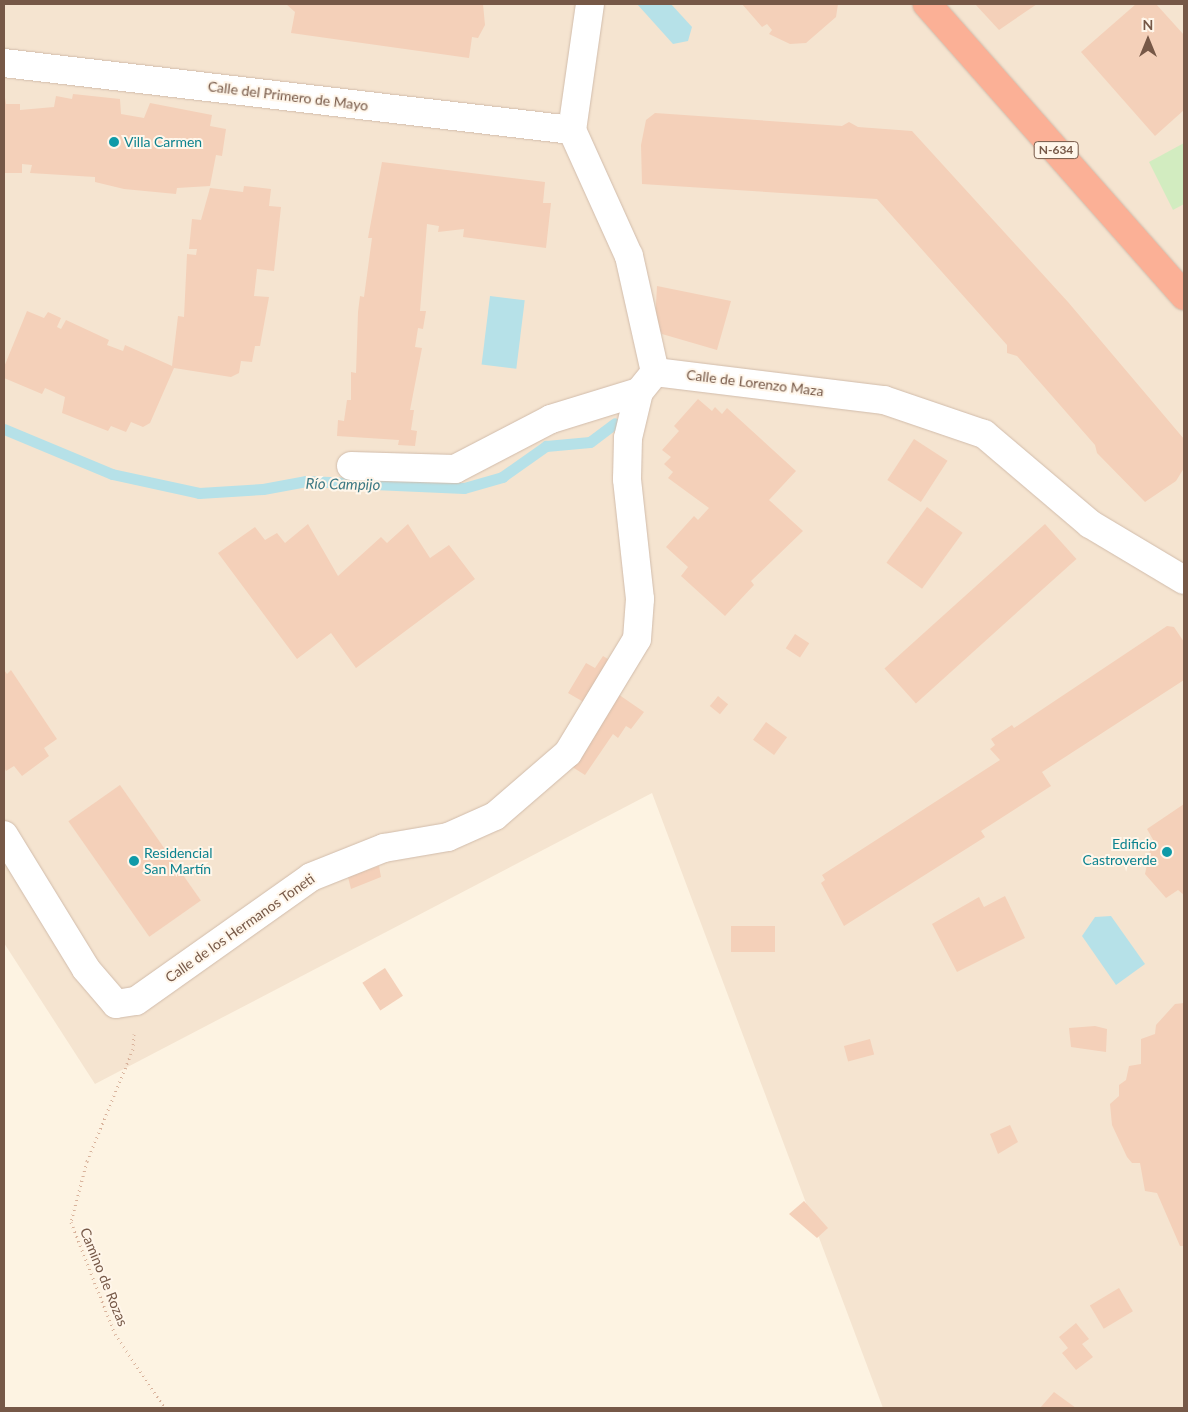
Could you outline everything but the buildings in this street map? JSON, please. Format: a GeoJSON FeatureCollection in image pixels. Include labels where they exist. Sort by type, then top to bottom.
{"type":"FeatureCollection","features":[{"type":"Feature","properties":{"kind":"highway","name":"N-634"},"geometry":{"type":"LineString","coordinates":[[927,4],[1184,296]]}},
{"type":"Feature","properties":{"kind":"street"},"geometry":{"type":"LineString","coordinates":[[351,466],[455,469],[552,420],[647,382],[629,256],[572,130],[590,4]]}},
{"type":"Feature","properties":{"kind":"street","name":"Calle del Primero de Mayo"},"geometry":{"type":"LineString","coordinates":[[4,63],[572,130]]}},
{"type":"Feature","properties":{"kind":"street","name":"Calle de Lorenzo Maza"},"geometry":{"type":"LineString","coordinates":[[647,382],[884,400],[984,434],[1090,524],[1184,580]]}},
{"type":"Feature","properties":{"kind":"street","name":"Calle de los Hermanos Toneti"},"geometry":{"type":"LineString","coordinates":[[136,1001],[311,877],[384,848],[448,837],[495,816],[568,753],[637,639],[640,599],[627,479],[628,438],[647,382]]}},
{"type":"Feature","properties":{"kind":"street"},"geometry":{"type":"LineString","coordinates":[[4,835],[86,969],[116,1004],[136,1001]]}},
{"type":"Feature","properties":{"kind":"path","name":"Camino de Rozas"},"geometry":{"type":"LineString","coordinates":[[136,1001],[134,1048],[87,1161],[71,1222],[115,1334],[165,1408]]}},
{"type":"Feature","properties":{"kind":"shaded area"},"geometry":{"type":"Polygon","coordinates":[[[4,4],[1184,4],[1184,1408],[883,1408],[652,793],[95,1084],[4,943],[4,4]]]}},
{"type":"Feature","properties":{"kind":"green space"},"geometry":{"type":"Polygon","coordinates":[[[1184,143],[1184,204],[1173,210],[1149,162],[1184,143]]]}},
{"type":"Feature","properties":{"kind":"water"},"geometry":{"type":"Polygon","coordinates":[[[637,4],[671,4],[692,27],[688,41],[673,44],[637,4]]]}},
{"type":"Feature","properties":{"kind":"water"},"geometry":{"type":"Polygon","coordinates":[[[490,296],[525,300],[516,369],[482,364],[490,296]]]}},
{"type":"Feature","properties":{"kind":"water"},"geometry":{"type":"Polygon","coordinates":[[[1111,916],[1145,964],[1116,985],[1082,936],[1095,917],[1111,916]]]}},
{"type":"Feature","properties":{"kind":"waterway","name":"Río Campijo"},"geometry":{"type":"LineString","coordinates":[[4,429],[112,474],[199,493],[263,489],[306,481],[464,488],[502,477],[546,446],[590,442],[615,423]]}},
{"type":"Feature","properties":{"kind":"place","name":"Villa Carmen"},"geometry":{"type":"Point","coordinates":[114,142]}},
{"type":"Feature","properties":{"kind":"place","name":"Edificio Castroverde"},"geometry":{"type":"Point","coordinates":[1167,852]}},
{"type":"Feature","properties":{"kind":"place","name":"Residencial San Martín"},"geometry":{"type":"Point","coordinates":[134,861]}}]}
